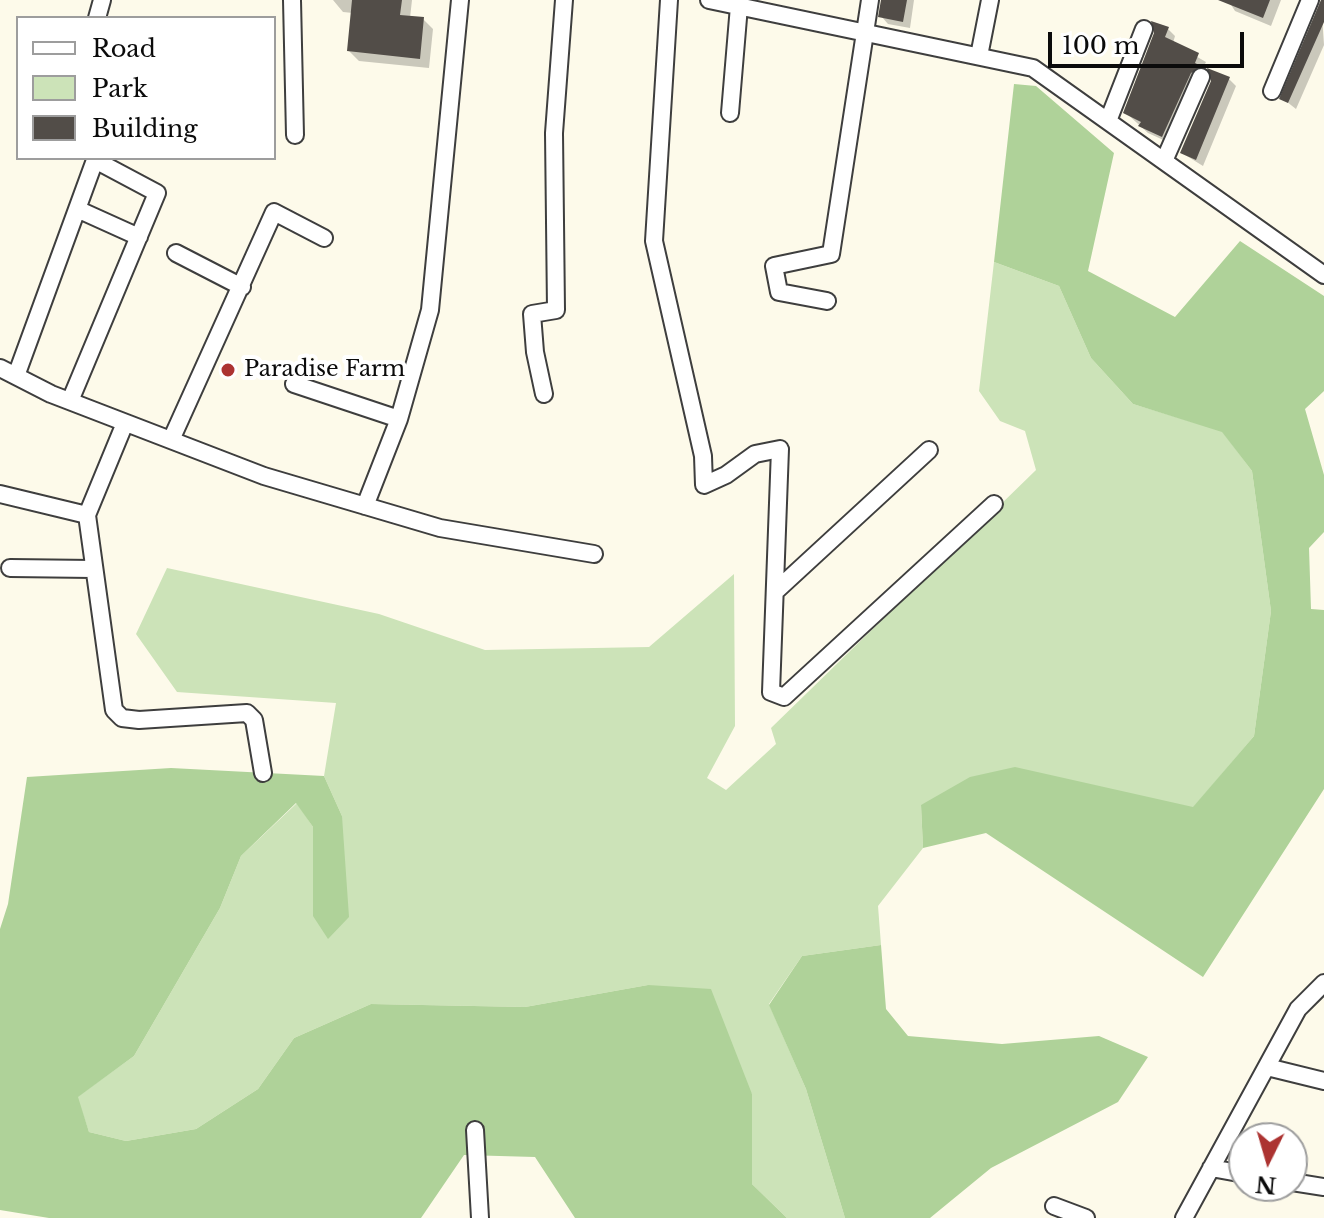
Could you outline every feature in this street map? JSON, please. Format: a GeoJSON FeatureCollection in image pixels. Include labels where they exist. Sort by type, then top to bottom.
{"type":"FeatureCollection","features":[{"type":"Feature","properties":{"kind":"street"},"geometry":{"type":"LineString","coordinates":[[292,0],[295,135]]}},
{"type":"Feature","properties":{"kind":"street"},"geometry":{"type":"LineString","coordinates":[[365,506],[399,419],[430,310],[460,0]]}},
{"type":"Feature","properties":{"kind":"street"},"geometry":{"type":"LineString","coordinates":[[544,394],[536,364],[532,314],[556,310],[554,133],[564,0]]}},
{"type":"Feature","properties":{"kind":"street"},"geometry":{"type":"LineString","coordinates":[[669,0],[654,241],[703,456],[704,485],[726,475],[755,454],[780,449],[771,692],[784,697],[994,504]]}},
{"type":"Feature","properties":{"kind":"street"},"geometry":{"type":"LineString","coordinates":[[709,0],[739,6],[779,7],[865,33],[1033,68],[1324,275]]}},
{"type":"Feature","properties":{"kind":"street"},"geometry":{"type":"LineString","coordinates":[[827,301],[779,292],[774,266],[831,254],[870,0]]}},
{"type":"Feature","properties":{"kind":"street"},"geometry":{"type":"LineString","coordinates":[[979,56],[990,0]]}},
{"type":"Feature","properties":{"kind":"street"},"geometry":{"type":"LineString","coordinates":[[1272,91],[1310,0]]}},
{"type":"Feature","properties":{"kind":"street"},"geometry":{"type":"LineString","coordinates":[[730,113],[739,6]]}},
{"type":"Feature","properties":{"kind":"street"},"geometry":{"type":"LineString","coordinates":[[1108,121],[1144,29]]}},
{"type":"Feature","properties":{"kind":"street"},"geometry":{"type":"LineString","coordinates":[[1164,161],[1201,77]]}},
{"type":"Feature","properties":{"kind":"street"},"geometry":{"type":"LineString","coordinates":[[70,401],[157,193],[95,160],[8,372],[70,401],[264,476],[440,528],[594,554]]}},
{"type":"Feature","properties":{"kind":"street"},"geometry":{"type":"LineString","coordinates":[[77,209],[139,237]]}},
{"type":"Feature","properties":{"kind":"street"},"geometry":{"type":"LineString","coordinates":[[171,440],[274,212],[324,238]]}},
{"type":"Feature","properties":{"kind":"street"},"geometry":{"type":"LineString","coordinates":[[176,253],[242,287]]}},
{"type":"Feature","properties":{"kind":"street"},"geometry":{"type":"LineString","coordinates":[[294,384],[399,419]]}},
{"type":"Feature","properties":{"kind":"street"},"geometry":{"type":"LineString","coordinates":[[125,423],[87,515],[114,710],[122,718],[139,720],[247,713],[254,720],[263,773]]}},
{"type":"Feature","properties":{"kind":"street"},"geometry":{"type":"LineString","coordinates":[[777,590],[929,450]]}},
{"type":"Feature","properties":{"kind":"street"},"geometry":{"type":"LineString","coordinates":[[0,494],[87,515]]}},
{"type":"Feature","properties":{"kind":"street"},"geometry":{"type":"LineString","coordinates":[[10,568],[93,569]]}},
{"type":"Feature","properties":{"kind":"street"},"geometry":{"type":"LineString","coordinates":[[1184,1218],[1298,1009],[1324,983]]}},
{"type":"Feature","properties":{"kind":"street"},"geometry":{"type":"LineString","coordinates":[[1267,1067],[1324,1081]]}},
{"type":"Feature","properties":{"kind":"street"},"geometry":{"type":"LineString","coordinates":[[475,1130],[480,1218]]}},
{"type":"Feature","properties":{"kind":"street"},"geometry":{"type":"LineString","coordinates":[[1211,1168],[1228,1171]]}},
{"type":"Feature","properties":{"kind":"street"},"geometry":{"type":"LineString","coordinates":[[1054,1206],[1086,1218]]}},
{"type":"Feature","properties":{"kind":"green space"},"geometry":{"type":"Polygon","coordinates":[[[1014,84],[1036,86],[1114,153],[1088,271],[1175,317],[1240,241],[1324,296],[1324,391],[1305,409],[1324,475],[1324,532],[1309,548],[1311,609],[1324,610],[1324,789],[1203,977],[986,833],[923,848],[921,805],[970,777],[1015,767],[1193,807],[1254,736],[1271,611],[1252,471],[1222,432],[1133,404],[1091,358],[1059,286],[994,262],[1014,84]]]}},
{"type":"Feature","properties":{"kind":"green space"},"geometry":{"type":"Polygon","coordinates":[[[994,262],[1059,286],[1091,358],[1133,404],[1222,431],[1252,471],[1271,611],[1254,736],[1193,808],[1109,790],[921,805],[923,848],[878,906],[881,945],[802,956],[769,1004],[806,1089],[845,1218],[787,1218],[752,1184],[752,1094],[648,985],[525,1007],[371,1004],[294,1038],[258,1089],[196,1129],[126,1141],[89,1132],[77,1097],[134,1056],[220,908],[241,856],[297,803],[313,827],[313,916],[342,816],[324,776],[336,703],[177,692],[136,634],[167,568],[379,614],[485,650],[649,647],[734,574],[735,726],[707,778],[726,790],[776,744],[771,728],[1036,470],[1025,431],[1000,421],[979,391],[994,262]]]}},
{"type":"Feature","properties":{"kind":"green space"},"geometry":{"type":"Polygon","coordinates":[[[171,768],[324,776],[342,816],[349,917],[328,939],[313,916],[313,827],[296,803],[241,856],[220,908],[134,1056],[78,1097],[89,1132],[126,1141],[196,1129],[258,1089],[294,1038],[371,1004],[525,1007],[648,985],[711,989],[752,1094],[752,1184],[787,1218],[575,1218],[535,1157],[464,1155],[421,1218],[49,1218],[0,1210],[0,929],[8,904],[27,777],[171,768]]]}},
{"type":"Feature","properties":{"kind":"green space"},"geometry":{"type":"Polygon","coordinates":[[[881,945],[886,1009],[908,1036],[1002,1044],[1099,1036],[1148,1057],[1118,1102],[991,1168],[930,1218],[845,1218],[806,1089],[769,1005],[802,956],[881,945]]]}},
{"type":"Feature","properties":{"kind":"building"},"geometry":{"type":"Polygon","coordinates":[[[352,0],[402,0],[400,15],[424,17],[420,59],[347,51],[352,0]]]}},
{"type":"Feature","properties":{"kind":"building"},"geometry":{"type":"Polygon","coordinates":[[[881,0],[907,0],[903,22],[878,17],[881,0]]]}},
{"type":"Feature","properties":{"kind":"building"},"geometry":{"type":"Polygon","coordinates":[[[1218,0],[1270,0],[1263,18],[1218,0]]]}},
{"type":"Feature","properties":{"kind":"building"},"geometry":{"type":"Polygon","coordinates":[[[1321,0],[1324,0],[1324,22],[1288,103],[1279,99],[1321,0]]]}},
{"type":"Feature","properties":{"kind":"building"},"geometry":{"type":"Polygon","coordinates":[[[1151,21],[1169,27],[1165,37],[1199,53],[1195,63],[1203,67],[1191,73],[1162,137],[1138,126],[1141,122],[1123,113],[1154,33],[1151,21]]]}},
{"type":"Feature","properties":{"kind":"building"},"geometry":{"type":"Polygon","coordinates":[[[1207,68],[1230,77],[1196,160],[1180,153],[1211,81],[1207,68]]]}},
{"type":"Feature","properties":{"kind":"place","name":"Paradise Farm"},"geometry":{"type":"Point","coordinates":[228,370]}}]}
